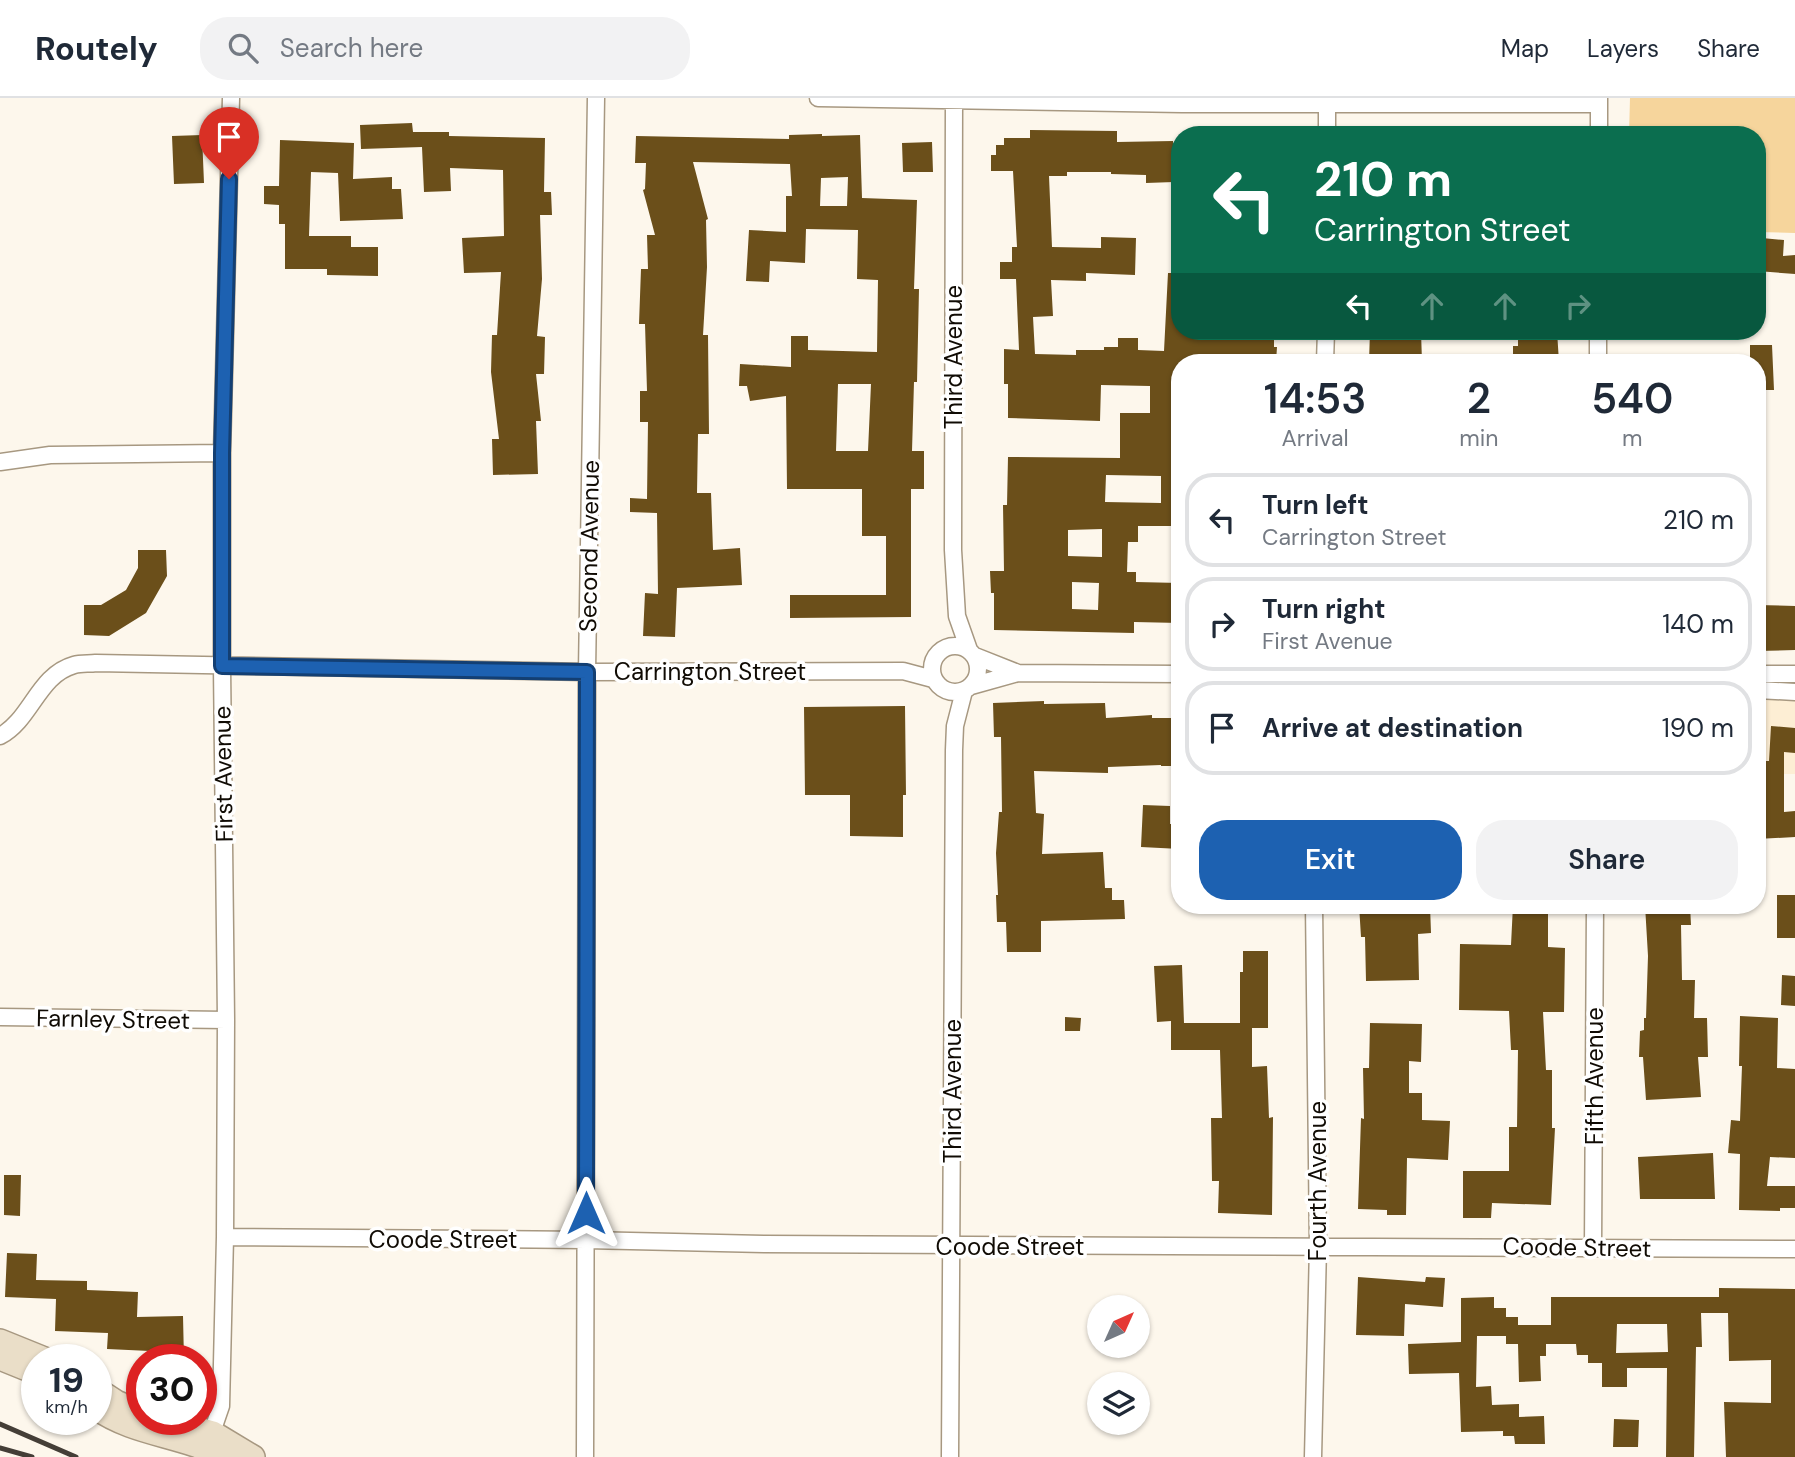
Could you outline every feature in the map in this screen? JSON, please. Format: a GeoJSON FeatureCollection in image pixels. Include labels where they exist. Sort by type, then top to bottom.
{"type":"FeatureCollection","features":[{"type":"Feature","properties":{"kind":"street","name":"First Avenue"},"geometry":{"type":"LineString","coordinates":[[214,1446],[221,1406],[225,1237],[222,453],[231,98]]}},
{"type":"Feature","properties":{"kind":"street","name":"Second Avenue"},"geometry":{"type":"LineString","coordinates":[[585,1457],[587,672],[596,98]]}},
{"type":"Feature","properties":{"kind":"street"},"geometry":{"type":"LineString","coordinates":[[818,98],[1599,101],[1599,126]]}},
{"type":"Feature","properties":{"kind":"street","name":"Third Avenue"},"geometry":{"type":"LineString","coordinates":[[954,98],[953,440],[957,616],[972,653]]}},
{"type":"Feature","properties":{"kind":"street"},"geometry":{"type":"LineString","coordinates":[[1327,101],[1327,126]]}},
{"type":"Feature","properties":{"kind":"street"},"geometry":{"type":"LineString","coordinates":[[0,462],[50,455],[222,453]]}},
{"type":"Feature","properties":{"kind":"street","name":"Third Avenue"},"geometry":{"type":"LineString","coordinates":[[941,652],[957,616]]}},
{"type":"Feature","properties":{"kind":"street"},"geometry":{"type":"LineString","coordinates":[[1018,673],[954,646],[941,652],[932,664],[933,679],[947,691],[967,689],[1018,673],[1171,674]]}},
{"type":"Feature","properties":{"kind":"street","name":"Carrington Street"},"geometry":{"type":"LineString","coordinates":[[904,671],[941,652]]}},
{"type":"Feature","properties":{"kind":"street"},"geometry":{"type":"LineString","coordinates":[[967,689],[978,675],[972,653]]}},
{"type":"Feature","properties":{"kind":"street","name":"Carrington Street"},"geometry":{"type":"LineString","coordinates":[[0,736],[9,731],[26,712],[40,690],[56,673],[74,665],[96,663],[587,672],[904,671],[933,679]]}},
{"type":"Feature","properties":{"kind":"street"},"geometry":{"type":"LineString","coordinates":[[1766,674],[1795,674]]}},
{"type":"Feature","properties":{"kind":"street","name":"Third Avenue"},"geometry":{"type":"LineString","coordinates":[[955,726],[967,689]]}},
{"type":"Feature","properties":{"kind":"street"},"geometry":{"type":"LineString","coordinates":[[1766,690],[1795,692]]}},
{"type":"Feature","properties":{"kind":"street","name":"Third Avenue"},"geometry":{"type":"LineString","coordinates":[[947,691],[955,726],[950,1457]]}},
{"type":"Feature","properties":{"kind":"street","name":"Fourth Avenue"},"geometry":{"type":"LineString","coordinates":[[1313,1457],[1318,1247],[1314,914]]}},
{"type":"Feature","properties":{"kind":"street","name":"Fifth Avenue"},"geometry":{"type":"LineString","coordinates":[[1593,1248],[1595,914]]}},
{"type":"Feature","properties":{"kind":"street","name":"Farnley Street"},"geometry":{"type":"LineString","coordinates":[[0,1017],[226,1020]]}},
{"type":"Feature","properties":{"kind":"street","name":"Coode Street"},"geometry":{"type":"LineString","coordinates":[[225,1237],[952,1245],[1795,1249]]}},
{"type":"Feature","properties":{"kind":"street"},"geometry":{"type":"LineString","coordinates":[[0,1341],[21,1349]]}},
{"type":"Feature","properties":{"kind":"street"},"geometry":{"type":"LineString","coordinates":[[0,1358],[21,1367]]}},
{"type":"Feature","properties":{"kind":"street"},"geometry":{"type":"LineString","coordinates":[[112,1416],[134,1427],[253,1457]]}},
{"type":"Feature","properties":{"kind":"street"},"geometry":{"type":"LineString","coordinates":[[193,1435],[214,1446]]}},
{"type":"Feature","properties":{"kind":"shaded area"},"geometry":{"type":"Polygon","coordinates":[[[1630,98],[1795,98],[1795,233],[1766,232],[1766,126],[1629,126],[1630,98]]]}},
{"type":"Feature","properties":{"kind":"shaded area"},"geometry":{"type":"Polygon","coordinates":[[[1766,699],[1795,699],[1795,774],[1766,774],[1766,699]]]}},
{"type":"Feature","properties":{"kind":"building"},"geometry":{"type":"Polygon","coordinates":[[[412,123],[413,132],[449,132],[449,136],[545,138],[544,192],[551,192],[552,215],[540,215],[542,279],[537,336],[545,337],[544,374],[536,374],[541,421],[536,421],[538,474],[493,475],[492,439],[499,439],[491,372],[492,335],[497,335],[501,272],[464,273],[462,238],[504,236],[503,170],[450,168],[451,191],[424,192],[422,147],[361,149],[360,125],[412,123]]]}},
{"type":"Feature","properties":{"kind":"building"},"geometry":{"type":"Polygon","coordinates":[[[1030,130],[1117,131],[1117,142],[1171,141],[1171,182],[1146,183],[1146,175],[1111,172],[1067,172],[1067,176],[1049,176],[1052,247],[1101,248],[1101,237],[1136,238],[1135,275],[1086,273],[1086,281],[1051,280],[1053,316],[1033,317],[1035,354],[1076,355],[1076,350],[1104,350],[1104,347],[1118,347],[1118,338],[1138,338],[1138,350],[1164,351],[1168,273],[1171,273],[1171,340],[1274,340],[1274,347],[1277,347],[1277,354],[1171,354],[1171,526],[1138,526],[1138,542],[1128,542],[1127,572],[1136,572],[1136,582],[1171,583],[1171,623],[1134,622],[1134,633],[994,630],[994,593],[991,593],[990,571],[1004,571],[1003,505],[1007,505],[1008,457],[1120,458],[1120,413],[1150,413],[1150,386],[1101,385],[1100,421],[1008,418],[1004,349],[1019,350],[1016,279],[1000,279],[1000,262],[1012,262],[1012,247],[1017,247],[1013,171],[991,171],[991,155],[996,155],[996,145],[1004,145],[1004,138],[1030,138],[1030,130]],[[1106,475],[1105,502],[1161,503],[1161,476],[1106,475]],[[1102,529],[1068,530],[1068,556],[1102,557],[1102,529]],[[1072,582],[1072,609],[1098,610],[1099,583],[1072,582]]]}},
{"type":"Feature","properties":{"kind":"building"},"geometry":{"type":"Polygon","coordinates":[[[202,135],[204,183],[174,184],[172,136],[202,135]]]}},
{"type":"Feature","properties":{"kind":"building"},"geometry":{"type":"Polygon","coordinates":[[[789,135],[860,135],[862,198],[917,200],[914,289],[919,289],[912,451],[924,451],[924,489],[911,489],[911,617],[790,618],[790,595],[886,595],[886,536],[862,536],[862,489],[787,489],[786,396],[750,401],[747,386],[739,386],[740,364],[791,367],[791,336],[808,336],[808,350],[877,352],[878,280],[857,279],[858,230],[806,229],[805,263],[770,261],[769,282],[746,281],[749,230],[786,232],[786,196],[792,196],[790,164],[693,162],[708,219],[703,335],[708,335],[709,434],[698,434],[697,493],[711,493],[713,550],[740,548],[742,585],[677,588],[675,637],[643,636],[645,593],[658,594],[657,513],[630,512],[630,498],[647,499],[648,422],[640,422],[640,391],[647,391],[645,324],[639,324],[641,269],[648,269],[647,235],[655,235],[643,190],[646,163],[635,163],[636,136],[789,139],[789,135]],[[848,177],[821,178],[820,206],[847,206],[848,177]],[[838,384],[836,451],[868,451],[871,384],[838,384]]]}},
{"type":"Feature","properties":{"kind":"building"},"geometry":{"type":"Polygon","coordinates":[[[280,140],[354,143],[353,179],[392,177],[392,189],[401,189],[403,219],[340,221],[338,173],[311,172],[309,236],[351,236],[351,247],[378,247],[378,276],[327,275],[327,269],[285,269],[285,224],[279,224],[279,205],[264,204],[264,186],[279,186],[280,140]]]}},
{"type":"Feature","properties":{"kind":"building"},"geometry":{"type":"Polygon","coordinates":[[[932,142],[933,172],[903,172],[902,143],[932,142]]]}},
{"type":"Feature","properties":{"kind":"building"},"geometry":{"type":"Polygon","coordinates":[[[1766,238],[1784,240],[1783,256],[1795,255],[1795,274],[1766,272],[1766,238]]]}},
{"type":"Feature","properties":{"kind":"building"},"geometry":{"type":"Polygon","coordinates":[[[1370,340],[1421,340],[1422,354],[1369,354],[1370,340]]]}},
{"type":"Feature","properties":{"kind":"building"},"geometry":{"type":"Polygon","coordinates":[[[1518,340],[1558,340],[1558,354],[1513,354],[1513,346],[1518,346],[1518,340]]]}},
{"type":"Feature","properties":{"kind":"building"},"geometry":{"type":"Polygon","coordinates":[[[1750,345],[1772,345],[1774,390],[1766,390],[1766,354],[1750,354],[1750,345]]]}},
{"type":"Feature","properties":{"kind":"building"},"geometry":{"type":"Polygon","coordinates":[[[138,550],[166,550],[167,576],[146,613],[109,636],[84,635],[84,605],[101,605],[126,590],[138,568],[138,550]]]}},
{"type":"Feature","properties":{"kind":"building"},"geometry":{"type":"Polygon","coordinates":[[[1766,605],[1795,606],[1795,650],[1766,651],[1766,605]]]}},
{"type":"Feature","properties":{"kind":"building"},"geometry":{"type":"Polygon","coordinates":[[[993,703],[1105,703],[1106,718],[1152,715],[1152,718],[1171,718],[1171,766],[1108,767],[1108,773],[1034,771],[1036,813],[1044,814],[1042,854],[1103,852],[1105,888],[1112,888],[1112,900],[1124,900],[1125,919],[1041,921],[1041,952],[1007,952],[1006,922],[997,922],[996,853],[999,812],[1002,812],[1001,737],[994,737],[993,703]]]}},
{"type":"Feature","properties":{"kind":"building"},"geometry":{"type":"Polygon","coordinates":[[[905,706],[906,795],[903,795],[903,837],[850,836],[850,795],[805,795],[804,707],[905,706]]]}},
{"type":"Feature","properties":{"kind":"building"},"geometry":{"type":"Polygon","coordinates":[[[1771,726],[1795,728],[1795,753],[1784,752],[1784,812],[1795,811],[1795,837],[1766,839],[1766,761],[1769,761],[1771,726]]]}},
{"type":"Feature","properties":{"kind":"building"},"geometry":{"type":"Polygon","coordinates":[[[1143,805],[1170,806],[1171,849],[1141,847],[1143,805]]]}},
{"type":"Feature","properties":{"kind":"building"},"geometry":{"type":"Polygon","coordinates":[[[1777,895],[1795,895],[1795,938],[1777,938],[1777,895]]]}},
{"type":"Feature","properties":{"kind":"building"},"geometry":{"type":"Polygon","coordinates":[[[1360,914],[1430,914],[1431,933],[1418,934],[1419,980],[1366,981],[1365,937],[1361,937],[1360,914]]]}},
{"type":"Feature","properties":{"kind":"building"},"geometry":{"type":"Polygon","coordinates":[[[1513,914],[1548,914],[1548,947],[1565,948],[1564,1012],[1543,1012],[1546,1070],[1552,1070],[1552,1128],[1555,1128],[1551,1205],[1492,1203],[1491,1218],[1463,1218],[1463,1171],[1509,1171],[1509,1127],[1517,1127],[1518,1050],[1511,1050],[1509,1011],[1459,1010],[1460,944],[1511,945],[1513,914]]]}},
{"type":"Feature","properties":{"kind":"building"},"geometry":{"type":"Polygon","coordinates":[[[1646,914],[1690,914],[1691,925],[1681,925],[1682,980],[1695,980],[1694,1018],[1707,1018],[1708,1057],[1698,1057],[1701,1097],[1646,1100],[1643,1057],[1639,1057],[1640,1031],[1644,1030],[1646,1018],[1648,956],[1646,914]]]}},
{"type":"Feature","properties":{"kind":"building"},"geometry":{"type":"Polygon","coordinates":[[[1243,951],[1268,951],[1268,1028],[1252,1028],[1252,1067],[1267,1066],[1269,1118],[1273,1117],[1272,1215],[1218,1213],[1219,1181],[1212,1181],[1211,1118],[1222,1118],[1220,1050],[1171,1050],[1171,1021],[1157,1022],[1154,966],[1182,965],[1184,1023],[1240,1023],[1240,972],[1243,972],[1243,951]]]}},
{"type":"Feature","properties":{"kind":"building"},"geometry":{"type":"Polygon","coordinates":[[[1782,975],[1795,976],[1795,1006],[1781,1005],[1782,975]]]}},
{"type":"Feature","properties":{"kind":"building"},"geometry":{"type":"Polygon","coordinates":[[[1740,1016],[1778,1018],[1777,1068],[1795,1069],[1795,1158],[1770,1157],[1767,1186],[1795,1186],[1795,1208],[1780,1208],[1780,1211],[1739,1210],[1740,1154],[1728,1153],[1731,1120],[1740,1121],[1740,1016]]]}},
{"type":"Feature","properties":{"kind":"building"},"geometry":{"type":"Polygon","coordinates":[[[1065,1017],[1081,1018],[1080,1031],[1065,1031],[1065,1017]]]}},
{"type":"Feature","properties":{"kind":"building"},"geometry":{"type":"Polygon","coordinates":[[[1370,1023],[1422,1024],[1421,1062],[1409,1061],[1409,1093],[1422,1093],[1422,1120],[1450,1121],[1448,1160],[1407,1158],[1406,1215],[1387,1215],[1387,1210],[1358,1209],[1361,1118],[1364,1119],[1363,1068],[1369,1068],[1370,1023]]]}},
{"type":"Feature","properties":{"kind":"building"},"geometry":{"type":"Polygon","coordinates":[[[1713,1153],[1715,1199],[1640,1199],[1638,1157],[1713,1153]]]}},
{"type":"Feature","properties":{"kind":"building"},"geometry":{"type":"Polygon","coordinates":[[[4,1175],[21,1175],[20,1216],[4,1215],[4,1175]]]}},
{"type":"Feature","properties":{"kind":"building"},"geometry":{"type":"Polygon","coordinates":[[[7,1253],[37,1254],[36,1280],[87,1281],[87,1290],[138,1292],[137,1317],[183,1316],[184,1344],[126,1344],[126,1350],[112,1349],[112,1344],[107,1344],[108,1333],[55,1331],[56,1299],[5,1297],[7,1253]]]}},
{"type":"Feature","properties":{"kind":"building"},"geometry":{"type":"Polygon","coordinates":[[[1358,1277],[1425,1282],[1426,1277],[1445,1278],[1443,1307],[1405,1304],[1404,1336],[1356,1335],[1358,1277]]]}},
{"type":"Feature","properties":{"kind":"building"},"geometry":{"type":"Polygon","coordinates":[[[1719,1288],[1795,1289],[1795,1457],[1726,1457],[1724,1402],[1771,1403],[1771,1360],[1729,1361],[1728,1313],[1701,1313],[1702,1347],[1696,1347],[1694,1457],[1666,1457],[1667,1368],[1627,1368],[1627,1387],[1602,1387],[1602,1363],[1588,1363],[1588,1355],[1577,1355],[1576,1344],[1546,1344],[1546,1356],[1540,1356],[1541,1381],[1519,1382],[1518,1344],[1506,1344],[1506,1336],[1477,1336],[1476,1387],[1491,1386],[1492,1405],[1519,1404],[1519,1417],[1544,1416],[1545,1444],[1515,1444],[1514,1436],[1503,1436],[1503,1431],[1461,1432],[1459,1373],[1409,1374],[1408,1344],[1461,1342],[1461,1298],[1494,1297],[1494,1308],[1506,1308],[1506,1317],[1518,1317],[1518,1325],[1551,1325],[1551,1297],[1719,1297],[1719,1288]],[[1617,1324],[1616,1353],[1668,1352],[1667,1324],[1617,1324]]]}},
{"type":"Feature","properties":{"kind":"building"},"geometry":{"type":"Polygon","coordinates":[[[1614,1419],[1639,1420],[1638,1447],[1613,1447],[1614,1419]]]}},
{"type":"Feature","properties":{"kind":"railway"},"geometry":{"type":"LineString","coordinates":[[0,1424],[76,1457]]}},
{"type":"Feature","properties":{"kind":"railway"},"geometry":{"type":"LineString","coordinates":[[0,1448],[32,1457]]}},
{"type":"Feature","properties":{"kind":"route"},"geometry":{"type":"LineString","coordinates":[[229,179],[222,453],[222,666],[587,672],[586,1213]]}}]}
